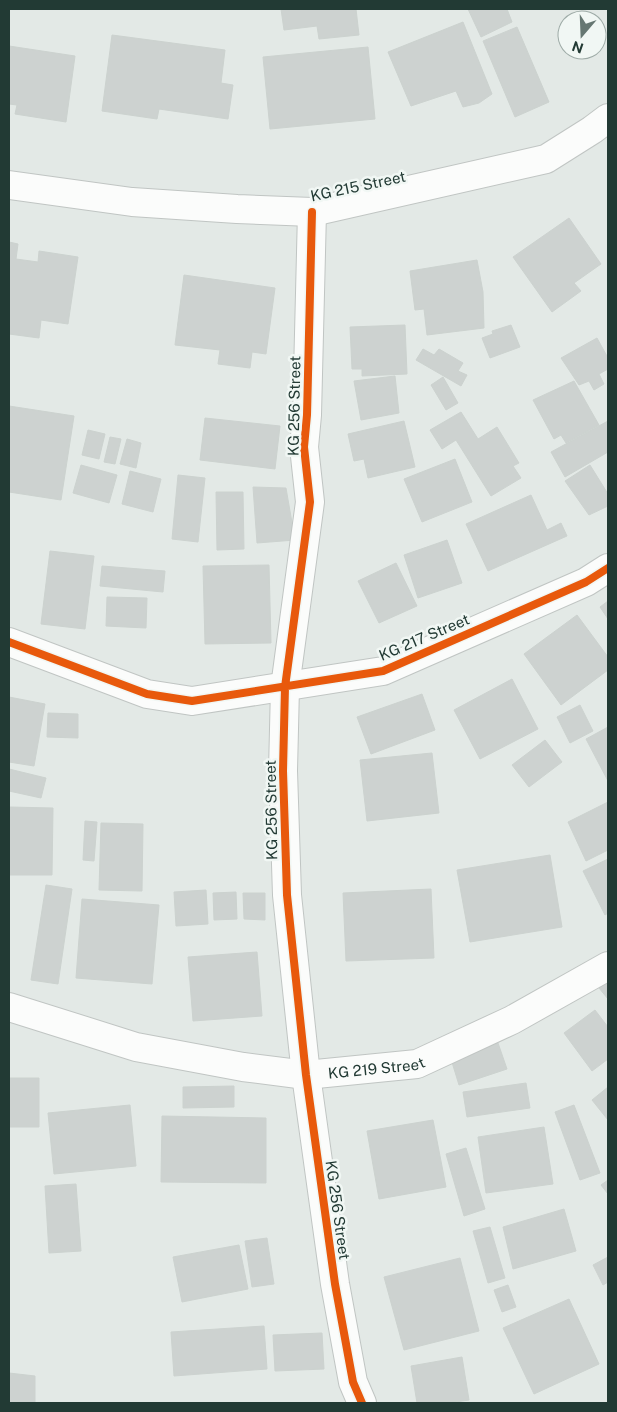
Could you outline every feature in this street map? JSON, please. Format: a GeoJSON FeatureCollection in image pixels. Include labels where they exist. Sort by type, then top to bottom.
{"type":"FeatureCollection","features":[{"type":"Feature","properties":{"kind":"street","name":"KG 215 Street"},"geometry":{"type":"LineString","coordinates":[[9,185],[132,202],[312,212],[546,158],[608,118]]}},
{"type":"Feature","properties":{"kind":"street","name":"KG 256 Street"},"geometry":{"type":"LineString","coordinates":[[312,212],[307,415],[304,447],[310,502],[285,687],[283,771],[286,895],[306,1075],[335,1284],[353,1382],[362,1403]]}},
{"type":"Feature","properties":{"kind":"street","name":"KG 217 Street"},"geometry":{"type":"LineString","coordinates":[[9,642],[147,694],[192,701],[383,671],[586,582],[608,568]]}},
{"type":"Feature","properties":{"kind":"street","name":"KG 219 Street"},"geometry":{"type":"LineString","coordinates":[[9,1007],[136,1047],[243,1067],[306,1075],[417,1064],[512,1020],[608,966]]}},
{"type":"Feature","properties":{"kind":"building"},"geometry":{"type":"Polygon","coordinates":[[[281,9],[356,9],[359,35],[319,39],[317,26],[284,30],[281,9]]]}},
{"type":"Feature","properties":{"kind":"building"},"geometry":{"type":"Polygon","coordinates":[[[468,9],[507,9],[512,22],[481,37],[468,9]]]}},
{"type":"Feature","properties":{"kind":"building"},"geometry":{"type":"Polygon","coordinates":[[[463,22],[492,94],[479,103],[463,107],[456,91],[411,106],[388,52],[463,22]]]}},
{"type":"Feature","properties":{"kind":"building"},"geometry":{"type":"Polygon","coordinates":[[[517,27],[549,102],[515,117],[483,41],[517,27]]]}},
{"type":"Feature","properties":{"kind":"building"},"geometry":{"type":"Polygon","coordinates":[[[112,35],[225,50],[221,83],[233,85],[228,119],[159,109],[157,119],[102,111],[112,35]]]}},
{"type":"Feature","properties":{"kind":"building"},"geometry":{"type":"Polygon","coordinates":[[[9,46],[75,56],[66,122],[15,114],[17,105],[9,104],[9,46]]]}},
{"type":"Feature","properties":{"kind":"building"},"geometry":{"type":"Polygon","coordinates":[[[368,47],[375,119],[270,129],[263,57],[368,47]]]}},
{"type":"Feature","properties":{"kind":"building"},"geometry":{"type":"Polygon","coordinates":[[[569,218],[601,264],[574,283],[581,291],[552,312],[513,257],[569,218]]]}},
{"type":"Feature","properties":{"kind":"building"},"geometry":{"type":"Polygon","coordinates":[[[9,242],[18,244],[16,259],[38,262],[39,251],[78,257],[68,324],[41,320],[39,338],[9,334],[9,242]]]}},
{"type":"Feature","properties":{"kind":"building"},"geometry":{"type":"Polygon","coordinates":[[[477,260],[483,292],[484,328],[427,335],[424,309],[415,310],[410,271],[477,260]]]}},
{"type":"Feature","properties":{"kind":"building"},"geometry":{"type":"Polygon","coordinates":[[[184,275],[275,288],[266,354],[252,352],[250,368],[218,364],[220,350],[175,345],[184,275]]]}},
{"type":"Feature","properties":{"kind":"building"},"geometry":{"type":"Polygon","coordinates":[[[405,325],[407,374],[362,376],[362,369],[352,369],[350,327],[405,325]]]}},
{"type":"Feature","properties":{"kind":"building"},"geometry":{"type":"Polygon","coordinates":[[[511,325],[520,347],[490,358],[482,338],[493,334],[492,331],[511,325]]]}},
{"type":"Feature","properties":{"kind":"building"},"geometry":{"type":"Polygon","coordinates":[[[597,338],[608,358],[608,369],[599,374],[604,384],[594,390],[589,381],[579,385],[561,358],[597,338]]]}},
{"type":"Feature","properties":{"kind":"building"},"geometry":{"type":"Polygon","coordinates":[[[423,349],[434,355],[439,349],[463,363],[458,371],[467,375],[461,386],[416,360],[423,349]]]}},
{"type":"Feature","properties":{"kind":"building"},"geometry":{"type":"Polygon","coordinates":[[[395,376],[399,413],[361,420],[354,381],[395,376]]]}},
{"type":"Feature","properties":{"kind":"building"},"geometry":{"type":"Polygon","coordinates":[[[443,377],[458,403],[446,410],[431,385],[443,377]]]}},
{"type":"Feature","properties":{"kind":"building"},"geometry":{"type":"Polygon","coordinates":[[[574,381],[599,425],[566,443],[561,435],[554,439],[533,400],[574,381]]]}},
{"type":"Feature","properties":{"kind":"building"},"geometry":{"type":"Polygon","coordinates":[[[9,406],[74,416],[61,500],[9,492],[9,406]]]}},
{"type":"Feature","properties":{"kind":"building"},"geometry":{"type":"Polygon","coordinates":[[[461,412],[478,439],[497,427],[519,463],[513,466],[521,478],[491,496],[456,440],[442,449],[430,430],[461,412]]]}},
{"type":"Feature","properties":{"kind":"building"},"geometry":{"type":"Polygon","coordinates":[[[205,418],[280,426],[275,469],[200,460],[205,418]]]}},
{"type":"Feature","properties":{"kind":"building"},"geometry":{"type":"Polygon","coordinates":[[[404,421],[415,467],[368,478],[364,459],[354,461],[348,434],[404,421]]]}},
{"type":"Feature","properties":{"kind":"building"},"geometry":{"type":"Polygon","coordinates":[[[608,421],[608,452],[565,477],[551,452],[608,421]]]}},
{"type":"Feature","properties":{"kind":"building"},"geometry":{"type":"Polygon","coordinates":[[[88,430],[105,434],[99,459],[82,455],[88,430]]]}},
{"type":"Feature","properties":{"kind":"building"},"geometry":{"type":"Polygon","coordinates":[[[110,437],[121,439],[115,464],[104,462],[110,437]]]}},
{"type":"Feature","properties":{"kind":"building"},"geometry":{"type":"Polygon","coordinates":[[[127,439],[141,443],[136,468],[120,464],[127,439]]]}},
{"type":"Feature","properties":{"kind":"building"},"geometry":{"type":"Polygon","coordinates":[[[455,459],[472,502],[422,522],[404,479],[455,459]]]}},
{"type":"Feature","properties":{"kind":"building"},"geometry":{"type":"Polygon","coordinates":[[[81,465],[117,475],[109,503],[73,493],[81,465]]]}},
{"type":"Feature","properties":{"kind":"building"},"geometry":{"type":"Polygon","coordinates":[[[590,465],[608,494],[608,506],[589,515],[565,481],[590,465]]]}},
{"type":"Feature","properties":{"kind":"building"},"geometry":{"type":"Polygon","coordinates":[[[130,471],[161,479],[153,512],[122,504],[130,471]]]}},
{"type":"Feature","properties":{"kind":"building"},"geometry":{"type":"Polygon","coordinates":[[[178,475],[205,478],[198,542],[172,539],[178,475]]]}},
{"type":"Feature","properties":{"kind":"building"},"geometry":{"type":"Polygon","coordinates":[[[253,487],[286,488],[295,540],[257,543],[253,487]]]}},
{"type":"Feature","properties":{"kind":"building"},"geometry":{"type":"Polygon","coordinates":[[[216,492],[243,492],[244,549],[217,550],[216,492]]]}},
{"type":"Feature","properties":{"kind":"building"},"geometry":{"type":"Polygon","coordinates":[[[531,495],[547,530],[561,523],[567,536],[488,571],[466,524],[531,495]]]}},
{"type":"Feature","properties":{"kind":"building"},"geometry":{"type":"Polygon","coordinates":[[[447,540],[462,583],[418,598],[404,555],[447,540]]]}},
{"type":"Feature","properties":{"kind":"building"},"geometry":{"type":"Polygon","coordinates":[[[50,551],[94,556],[85,629],[41,624],[50,551]]]}},
{"type":"Feature","properties":{"kind":"building"},"geometry":{"type":"Polygon","coordinates":[[[396,563],[417,606],[379,623],[358,581],[396,563]]]}},
{"type":"Feature","properties":{"kind":"building"},"geometry":{"type":"Polygon","coordinates":[[[269,565],[271,643],[205,644],[203,566],[269,565]]]}},
{"type":"Feature","properties":{"kind":"building"},"geometry":{"type":"Polygon","coordinates":[[[102,566],[165,571],[163,592],[100,586],[102,566]]]}},
{"type":"Feature","properties":{"kind":"building"},"geometry":{"type":"Polygon","coordinates":[[[107,597],[147,598],[146,628],[106,626],[107,597]]]}},
{"type":"Feature","properties":{"kind":"building"},"geometry":{"type":"Polygon","coordinates":[[[608,601],[608,619],[600,607],[608,601]]]}},
{"type":"Feature","properties":{"kind":"building"},"geometry":{"type":"Polygon","coordinates":[[[577,615],[608,657],[608,670],[561,705],[524,654],[577,615]]]}},
{"type":"Feature","properties":{"kind":"building"},"geometry":{"type":"Polygon","coordinates":[[[512,679],[538,729],[480,759],[454,710],[512,679]]]}},
{"type":"Feature","properties":{"kind":"building"},"geometry":{"type":"Polygon","coordinates":[[[422,694],[435,730],[371,754],[357,717],[422,694]]]}},
{"type":"Feature","properties":{"kind":"building"},"geometry":{"type":"Polygon","coordinates":[[[9,697],[45,704],[34,766],[9,762],[9,697]]]}},
{"type":"Feature","properties":{"kind":"building"},"geometry":{"type":"Polygon","coordinates":[[[580,705],[593,731],[570,743],[557,717],[580,705]]]}},
{"type":"Feature","properties":{"kind":"building"},"geometry":{"type":"Polygon","coordinates":[[[48,713],[78,714],[78,738],[47,737],[48,713]]]}},
{"type":"Feature","properties":{"kind":"building"},"geometry":{"type":"Polygon","coordinates":[[[608,727],[608,781],[586,739],[608,727]]]}},
{"type":"Feature","properties":{"kind":"building"},"geometry":{"type":"Polygon","coordinates":[[[545,740],[562,762],[529,787],[512,765],[545,740]]]}},
{"type":"Feature","properties":{"kind":"building"},"geometry":{"type":"Polygon","coordinates":[[[432,753],[439,813],[367,821],[360,760],[432,753]]]}},
{"type":"Feature","properties":{"kind":"building"},"geometry":{"type":"Polygon","coordinates":[[[9,769],[46,778],[41,798],[9,791],[9,769]]]}},
{"type":"Feature","properties":{"kind":"building"},"geometry":{"type":"Polygon","coordinates":[[[608,802],[608,850],[586,861],[568,822],[608,802]]]}},
{"type":"Feature","properties":{"kind":"building"},"geometry":{"type":"Polygon","coordinates":[[[9,807],[53,808],[52,875],[9,875],[9,807]]]}},
{"type":"Feature","properties":{"kind":"building"},"geometry":{"type":"Polygon","coordinates":[[[85,821],[97,822],[94,861],[83,860],[85,821]]]}},
{"type":"Feature","properties":{"kind":"building"},"geometry":{"type":"Polygon","coordinates":[[[101,823],[143,824],[142,891],[99,890],[101,823]]]}},
{"type":"Feature","properties":{"kind":"building"},"geometry":{"type":"Polygon","coordinates":[[[550,855],[562,927],[470,942],[457,870],[550,855]]]}},
{"type":"Feature","properties":{"kind":"building"},"geometry":{"type":"Polygon","coordinates":[[[608,859],[608,913],[605,915],[583,871],[608,859]]]}},
{"type":"Feature","properties":{"kind":"building"},"geometry":{"type":"Polygon","coordinates":[[[46,885],[72,889],[58,984],[31,980],[46,885]]]}},
{"type":"Feature","properties":{"kind":"building"},"geometry":{"type":"Polygon","coordinates":[[[431,889],[434,958],[346,961],[343,893],[431,889]]]}},
{"type":"Feature","properties":{"kind":"building"},"geometry":{"type":"Polygon","coordinates":[[[206,890],[208,924],[176,926],[174,892],[206,890]]]}},
{"type":"Feature","properties":{"kind":"building"},"geometry":{"type":"Polygon","coordinates":[[[236,892],[237,919],[214,920],[213,893],[236,892]]]}},
{"type":"Feature","properties":{"kind":"building"},"geometry":{"type":"Polygon","coordinates":[[[243,893],[265,893],[265,920],[244,919],[243,893]]]}},
{"type":"Feature","properties":{"kind":"building"},"geometry":{"type":"Polygon","coordinates":[[[82,899],[159,905],[152,984],[76,978],[82,899]]]}},
{"type":"Feature","properties":{"kind":"building"},"geometry":{"type":"Polygon","coordinates":[[[257,952],[262,1016],[193,1021],[188,957],[257,952]]]}},
{"type":"Feature","properties":{"kind":"building"},"geometry":{"type":"Polygon","coordinates":[[[608,981],[608,999],[599,988],[608,981]]]}},
{"type":"Feature","properties":{"kind":"building"},"geometry":{"type":"Polygon","coordinates":[[[595,1010],[608,1027],[608,1059],[592,1071],[564,1033],[595,1010]]]}},
{"type":"Feature","properties":{"kind":"building"},"geometry":{"type":"Polygon","coordinates":[[[498,1043],[507,1069],[459,1085],[451,1059],[498,1043]]]}},
{"type":"Feature","properties":{"kind":"building"},"geometry":{"type":"Polygon","coordinates":[[[9,1078],[39,1078],[39,1127],[9,1127],[9,1078]]]}},
{"type":"Feature","properties":{"kind":"building"},"geometry":{"type":"Polygon","coordinates":[[[526,1083],[530,1108],[467,1117],[463,1092],[526,1083]]]}},
{"type":"Feature","properties":{"kind":"building"},"geometry":{"type":"Polygon","coordinates":[[[234,1086],[234,1107],[183,1108],[183,1087],[234,1086]]]}},
{"type":"Feature","properties":{"kind":"building"},"geometry":{"type":"Polygon","coordinates":[[[608,1087],[608,1120],[592,1100],[608,1087]]]}},
{"type":"Feature","properties":{"kind":"building"},"geometry":{"type":"Polygon","coordinates":[[[130,1105],[136,1166],[54,1174],[48,1113],[130,1105]]]}},
{"type":"Feature","properties":{"kind":"building"},"geometry":{"type":"Polygon","coordinates":[[[574,1105],[600,1173],[580,1180],[555,1112],[574,1105]]]}},
{"type":"Feature","properties":{"kind":"building"},"geometry":{"type":"Polygon","coordinates":[[[162,1116],[266,1118],[266,1183],[161,1182],[162,1116]]]}},
{"type":"Feature","properties":{"kind":"building"},"geometry":{"type":"Polygon","coordinates":[[[433,1120],[446,1187],[379,1199],[367,1131],[433,1120]]]}},
{"type":"Feature","properties":{"kind":"building"},"geometry":{"type":"Polygon","coordinates":[[[544,1127],[553,1184],[486,1193],[478,1137],[544,1127]]]}},
{"type":"Feature","properties":{"kind":"building"},"geometry":{"type":"Polygon","coordinates":[[[466,1148],[485,1209],[464,1216],[446,1154],[466,1148]]]}},
{"type":"Feature","properties":{"kind":"building"},"geometry":{"type":"Polygon","coordinates":[[[608,1180],[608,1194],[601,1185],[608,1180]]]}},
{"type":"Feature","properties":{"kind":"building"},"geometry":{"type":"Polygon","coordinates":[[[76,1184],[81,1251],[49,1253],[45,1186],[76,1184]]]}},
{"type":"Feature","properties":{"kind":"building"},"geometry":{"type":"Polygon","coordinates":[[[564,1209],[576,1251],[513,1269],[503,1227],[564,1209]]]}},
{"type":"Feature","properties":{"kind":"building"},"geometry":{"type":"Polygon","coordinates":[[[490,1227],[505,1278],[488,1283],[473,1231],[490,1227]]]}},
{"type":"Feature","properties":{"kind":"building"},"geometry":{"type":"Polygon","coordinates":[[[267,1238],[274,1284],[252,1287],[245,1241],[267,1238]]]}},
{"type":"Feature","properties":{"kind":"building"},"geometry":{"type":"Polygon","coordinates":[[[239,1245],[248,1289],[182,1302],[173,1257],[239,1245]]]}},
{"type":"Feature","properties":{"kind":"building"},"geometry":{"type":"Polygon","coordinates":[[[608,1257],[608,1282],[603,1285],[593,1265],[608,1257]]]}},
{"type":"Feature","properties":{"kind":"building"},"geometry":{"type":"Polygon","coordinates":[[[460,1258],[479,1331],[404,1350],[384,1277],[460,1258]]]}},
{"type":"Feature","properties":{"kind":"building"},"geometry":{"type":"Polygon","coordinates":[[[508,1285],[516,1307],[502,1312],[494,1290],[508,1285]]]}},
{"type":"Feature","properties":{"kind":"building"},"geometry":{"type":"Polygon","coordinates":[[[569,1299],[599,1364],[534,1394],[503,1328],[569,1299]]]}},
{"type":"Feature","properties":{"kind":"building"},"geometry":{"type":"Polygon","coordinates":[[[264,1326],[267,1369],[174,1376],[171,1332],[264,1326]]]}},
{"type":"Feature","properties":{"kind":"building"},"geometry":{"type":"Polygon","coordinates":[[[322,1333],[324,1369],[275,1371],[273,1335],[322,1333]]]}},
{"type":"Feature","properties":{"kind":"building"},"geometry":{"type":"Polygon","coordinates":[[[462,1357],[469,1400],[449,1403],[417,1403],[411,1366],[462,1357]]]}},
{"type":"Feature","properties":{"kind":"building"},"geometry":{"type":"Polygon","coordinates":[[[9,1373],[35,1376],[35,1403],[9,1403],[9,1373]]]}},
{"type":"Feature","properties":{"kind":"cycle path"},"geometry":{"type":"LineString","coordinates":[[312,212],[307,415],[304,447],[310,502],[285,687],[283,771],[287,895],[306,1075],[335,1284],[353,1382],[362,1403]]}},
{"type":"Feature","properties":{"kind":"cycle path"},"geometry":{"type":"LineString","coordinates":[[9,642],[147,694],[192,701],[383,671],[586,582],[608,568]]}}]}
